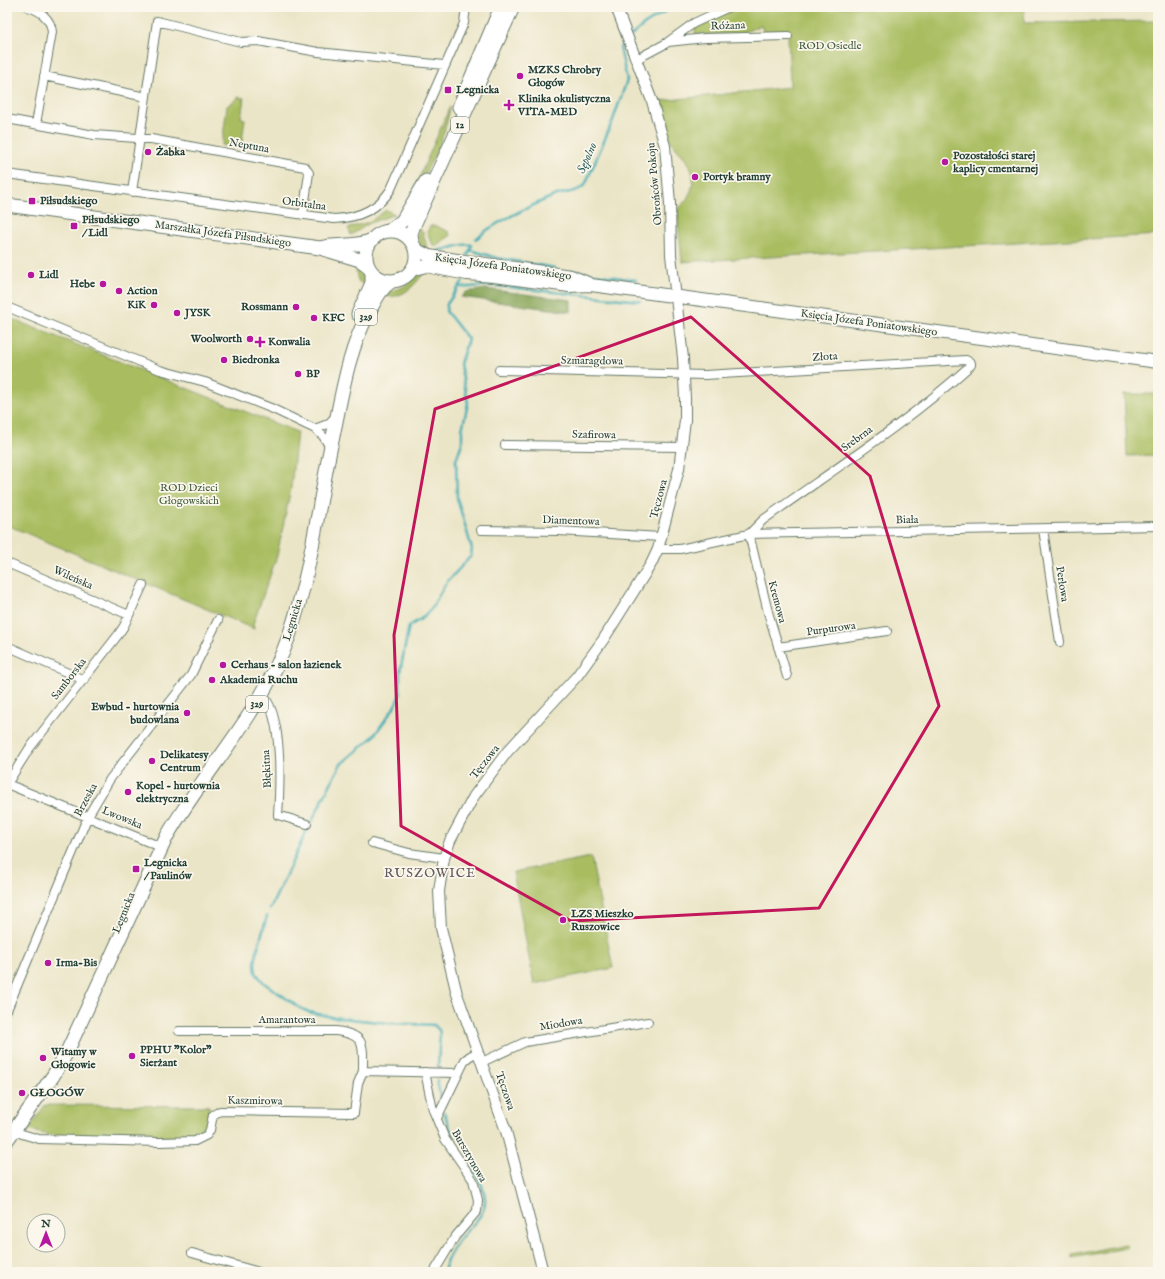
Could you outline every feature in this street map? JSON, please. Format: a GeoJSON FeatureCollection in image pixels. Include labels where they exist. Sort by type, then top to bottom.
{"type":"FeatureCollection","features":[{"type":"Feature","properties":{"kind":"main road","name":"12"},"geometry":{"type":"LineString","coordinates":[[372,240],[402,222],[427,180],[501,7]]}},
{"type":"Feature","properties":{"kind":"main road","name":"12"},"geometry":{"type":"LineString","coordinates":[[411,270],[416,258],[411,234],[414,225],[513,7]]}},
{"type":"Feature","properties":{"kind":"main road","name":"Marszałka Józefa Piłsudskiego"},"geometry":{"type":"LineString","coordinates":[[7,204],[320,248],[360,260],[370,269]]}},
{"type":"Feature","properties":{"kind":"main road"},"geometry":{"type":"LineString","coordinates":[[389,231],[402,234],[413,246]]}},
{"type":"Feature","properties":{"kind":"main road"},"geometry":{"type":"LineString","coordinates":[[370,269],[367,250],[372,240]]}},
{"type":"Feature","properties":{"kind":"main road","name":"Marszałka Józefa Piłsudskiego"},"geometry":{"type":"LineString","coordinates":[[320,248],[334,245],[357,245],[372,240]]}},
{"type":"Feature","properties":{"kind":"main road","name":"Księcia Józefa Poniatowskiego"},"geometry":{"type":"LineString","coordinates":[[413,246],[429,256],[571,276],[591,285]]}},
{"type":"Feature","properties":{"kind":"main road","name":"Księcia Józefa Poniatowskiego"},"geometry":{"type":"LineString","coordinates":[[411,270],[426,266],[462,274],[494,276],[568,286],[591,285],[1154,362]]}},
{"type":"Feature","properties":{"kind":"main road","name":"12"},"geometry":{"type":"LineString","coordinates":[[370,269],[381,279],[392,281]]}},
{"type":"Feature","properties":{"kind":"main road","name":"Legnicka"},"geometry":{"type":"LineString","coordinates":[[328,450],[328,424],[342,354],[371,287],[370,269]]}},
{"type":"Feature","properties":{"kind":"main road"},"geometry":{"type":"LineString","coordinates":[[392,281],[404,277],[411,270]]}},
{"type":"Feature","properties":{"kind":"main road","name":"Legnicka"},"geometry":{"type":"LineString","coordinates":[[10,1136],[61,1064],[78,1031],[157,845],[175,807],[194,784],[214,766],[246,722],[263,694],[284,649],[298,607],[305,579],[328,450],[338,413],[345,374],[354,342],[378,295],[392,281]]}},
{"type":"Feature","properties":{"kind":"street"},"geometry":{"type":"LineString","coordinates":[[28,7],[39,11],[52,27],[36,124]]}},
{"type":"Feature","properties":{"kind":"street","name":"Orbitalna"},"geometry":{"type":"LineString","coordinates":[[7,174],[334,219],[353,218],[368,211],[386,197],[395,182],[444,65],[464,23],[466,7]]}},
{"type":"Feature","properties":{"kind":"street","name":"Obrońców Pokoju"},"geometry":{"type":"LineString","coordinates":[[616,7],[656,114],[665,146],[675,296]]}},
{"type":"Feature","properties":{"kind":"street","name":"Różana"},"geometry":{"type":"LineString","coordinates":[[635,60],[668,42],[694,23],[729,7]]}},
{"type":"Feature","properties":{"kind":"street"},"geometry":{"type":"LineString","coordinates":[[132,192],[157,21],[246,42],[258,42],[318,52],[444,65]]}},
{"type":"Feature","properties":{"kind":"street","name":"Różana"},"geometry":{"type":"LineString","coordinates":[[668,42],[705,38],[788,36]]}},
{"type":"Feature","properties":{"kind":"street"},"geometry":{"type":"LineString","coordinates":[[44,76],[146,97]]}},
{"type":"Feature","properties":{"kind":"street","name":"Neptuna"},"geometry":{"type":"LineString","coordinates":[[7,119],[94,135],[140,140],[151,139],[305,167],[309,173],[303,215]]}},
{"type":"Feature","properties":{"kind":"street","name":"Tęczowa"},"geometry":{"type":"LineString","coordinates":[[543,1272],[506,1131],[457,994],[441,928],[439,891],[444,858],[457,827],[474,796],[507,752],[577,676],[643,577],[658,549],[674,493],[682,447],[685,412],[684,374],[675,296]]}},
{"type":"Feature","properties":{"kind":"street"},"geometry":{"type":"LineString","coordinates":[[7,307],[160,370],[206,382],[260,404],[315,429],[323,436],[328,450]]}},
{"type":"Feature","properties":{"kind":"street","name":"Złota"},"geometry":{"type":"LineString","coordinates":[[684,374],[705,375],[966,360]]}},
{"type":"Feature","properties":{"kind":"street","name":"Srebrna"},"geometry":{"type":"LineString","coordinates":[[749,534],[763,520],[915,411],[959,377],[971,365],[971,363],[966,360]]}},
{"type":"Feature","properties":{"kind":"street","name":"Szmaragdowa"},"geometry":{"type":"LineString","coordinates":[[499,370],[684,374]]}},
{"type":"Feature","properties":{"kind":"street"},"geometry":{"type":"LineString","coordinates":[[315,429],[328,424],[338,413]]}},
{"type":"Feature","properties":{"kind":"street","name":"Szafirowa"},"geometry":{"type":"LineString","coordinates":[[505,444],[682,447]]}},
{"type":"Feature","properties":{"kind":"street","name":"Biała"},"geometry":{"type":"LineString","coordinates":[[658,549],[680,549],[749,534],[1158,526]]}},
{"type":"Feature","properties":{"kind":"street","name":"Perłowa"},"geometry":{"type":"LineString","coordinates":[[1043,529],[1060,642]]}},
{"type":"Feature","properties":{"kind":"street","name":"Diamentowa"},"geometry":{"type":"LineString","coordinates":[[481,530],[559,531],[661,537]]}},
{"type":"Feature","properties":{"kind":"street","name":"Kremowa"},"geometry":{"type":"LineString","coordinates":[[749,534],[786,676]]}},
{"type":"Feature","properties":{"kind":"street","name":"Wileńska"},"geometry":{"type":"LineString","coordinates":[[7,563],[129,615]]}},
{"type":"Feature","properties":{"kind":"street","name":"Samborska"},"geometry":{"type":"LineString","coordinates":[[7,784],[29,749],[118,635],[143,585]]}},
{"type":"Feature","properties":{"kind":"street","name":"Brzeska"},"geometry":{"type":"LineString","coordinates":[[7,1010],[88,816],[110,779],[191,675],[218,620]]}},
{"type":"Feature","properties":{"kind":"street","name":"Purpurowa"},"geometry":{"type":"LineString","coordinates":[[778,648],[887,631]]}},
{"type":"Feature","properties":{"kind":"street"},"geometry":{"type":"LineString","coordinates":[[7,646],[84,680]]}},
{"type":"Feature","properties":{"kind":"street","name":"Błękitna"},"geometry":{"type":"LineString","coordinates":[[263,694],[272,708],[278,747],[280,790],[278,815],[307,824]]}},
{"type":"Feature","properties":{"kind":"street","name":"Lwowska"},"geometry":{"type":"LineString","coordinates":[[7,784],[157,845]]}},
{"type":"Feature","properties":{"kind":"street"},"geometry":{"type":"LineString","coordinates":[[372,843],[409,853],[444,858]]}},
{"type":"Feature","properties":{"kind":"street","name":"Miodowa"},"geometry":{"type":"LineString","coordinates":[[482,1062],[525,1042],[648,1022]]}},
{"type":"Feature","properties":{"kind":"street","name":"Amarantowa"},"geometry":{"type":"LineString","coordinates":[[179,1031],[336,1031],[349,1033],[356,1035],[362,1043],[363,1071]]}},
{"type":"Feature","properties":{"kind":"street"},"geometry":{"type":"LineString","coordinates":[[437,1118],[465,1060],[478,1052]]}},
{"type":"Feature","properties":{"kind":"street"},"geometry":{"type":"LineString","coordinates":[[363,1071],[458,1073]]}},
{"type":"Feature","properties":{"kind":"street","name":"Kaszmirowa"},"geometry":{"type":"LineString","coordinates":[[10,1136],[39,1139],[160,1142],[195,1141],[207,1135],[210,1130],[213,1115],[220,1111],[354,1113],[358,1083],[363,1071]]}},
{"type":"Feature","properties":{"kind":"street","name":"Bursztynowa"},"geometry":{"type":"LineString","coordinates":[[425,1072],[433,1110],[448,1145],[473,1180],[478,1200],[477,1211],[455,1236],[434,1272]]}},
{"type":"Feature","properties":{"kind":"street"},"geometry":{"type":"LineString","coordinates":[[192,1253],[259,1272]]}},
{"type":"Feature","properties":{"kind":"highlighted area"},"geometry":{"type":"Polygon","coordinates":[[[691,317],[870,476],[939,706],[819,908],[571,921],[401,826],[394,635],[435,409],[691,317]]]}},
{"type":"Feature","properties":{"kind":"green space","name":"ROD Osiedle"},"geometry":{"type":"Polygon","coordinates":[[[740,7],[1025,7],[1024,23],[1158,21],[1158,235],[682,262],[677,210],[687,199],[693,179],[690,166],[670,138],[666,128],[660,101],[790,87],[788,33],[764,34],[761,25],[743,33],[696,35],[694,26],[740,7]]]}},
{"type":"Feature","properties":{"kind":"green space"},"geometry":{"type":"Polygon","coordinates":[[[239,97],[244,98],[241,118],[245,119],[241,148],[222,145],[227,106],[239,97]]]}},
{"type":"Feature","properties":{"kind":"green space"},"geometry":{"type":"Polygon","coordinates":[[[450,107],[448,119],[439,145],[407,205],[450,107]]]}},
{"type":"Feature","properties":{"kind":"green space"},"geometry":{"type":"Polygon","coordinates":[[[386,210],[395,214],[370,223],[351,235],[348,228],[369,222],[386,210]]]}},
{"type":"Feature","properties":{"kind":"green space"},"geometry":{"type":"Polygon","coordinates":[[[430,226],[436,226],[449,232],[450,236],[435,246],[431,243],[427,232],[430,226]]]}},
{"type":"Feature","properties":{"kind":"green space"},"geometry":{"type":"Polygon","coordinates":[[[419,228],[423,232],[428,251],[419,241],[419,228]]]}},
{"type":"Feature","properties":{"kind":"green space"},"geometry":{"type":"Polygon","coordinates":[[[354,262],[361,267],[365,273],[368,287],[358,281],[354,262]]]}},
{"type":"Feature","properties":{"kind":"green space"},"geometry":{"type":"Polygon","coordinates":[[[425,271],[408,290],[397,296],[384,296],[389,292],[405,286],[425,271]]]}},
{"type":"Feature","properties":{"kind":"green space"},"geometry":{"type":"Polygon","coordinates":[[[486,289],[571,300],[571,312],[461,297],[466,292],[486,289]]]}},
{"type":"Feature","properties":{"kind":"green space","name":"ROD Dzieci Głogowskich"},"geometry":{"type":"Polygon","coordinates":[[[7,317],[297,432],[291,488],[277,556],[253,624],[254,629],[7,525],[7,317]]]}},
{"type":"Feature","properties":{"kind":"green space"},"geometry":{"type":"Polygon","coordinates":[[[1124,394],[1158,394],[1158,455],[1127,456],[1124,394]]]}},
{"type":"Feature","properties":{"kind":"green space","name":"LZS Mieszko Ruszowice"},"geometry":{"type":"Polygon","coordinates":[[[591,857],[613,968],[534,984],[513,872],[591,857]]]}},
{"type":"Feature","properties":{"kind":"green space"},"geometry":{"type":"Polygon","coordinates":[[[45,1105],[209,1106],[209,1122],[203,1133],[192,1137],[116,1138],[48,1135],[28,1130],[45,1105]]]}},
{"type":"Feature","properties":{"kind":"green space"},"geometry":{"type":"Polygon","coordinates":[[[1126,1244],[1127,1248],[1072,1258],[1072,1255],[1126,1244]]]}},
{"type":"Feature","properties":{"kind":"waterway","name":"Sępolno"},"geometry":{"type":"LineString","coordinates":[[631,36],[645,24],[673,7]]}},
{"type":"Feature","properties":{"kind":"waterway","name":"Sępolno"},"geometry":{"type":"LineString","coordinates":[[476,239],[492,227],[524,210],[554,196],[579,190],[585,185],[613,120],[627,80],[620,48],[622,45]]}},
{"type":"Feature","properties":{"kind":"waterway"},"geometry":{"type":"LineString","coordinates":[[439,250],[468,244],[472,245],[468,255]]}},
{"type":"Feature","properties":{"kind":"waterway"},"geometry":{"type":"LineString","coordinates":[[470,250],[497,258],[555,268]]}},
{"type":"Feature","properties":{"kind":"waterway"},"geometry":{"type":"LineString","coordinates":[[572,271],[636,280]]}},
{"type":"Feature","properties":{"kind":"waterway"},"geometry":{"type":"LineString","coordinates":[[312,821],[340,765],[373,737],[393,709],[400,695],[400,672],[409,626],[421,619],[431,609],[446,583],[471,556],[472,549],[457,498],[456,460],[462,443],[462,430],[468,403],[460,364],[468,339],[446,311],[447,304],[463,281]]}},
{"type":"Feature","properties":{"kind":"waterway"},"geometry":{"type":"LineString","coordinates":[[460,287],[488,285],[640,301]]}},
{"type":"Feature","properties":{"kind":"waterway"},"geometry":{"type":"LineString","coordinates":[[270,909],[307,830]]}},
{"type":"Feature","properties":{"kind":"waterway"},"geometry":{"type":"LineString","coordinates":[[267,916],[257,951],[255,964],[256,973],[264,983],[300,1008],[309,1012],[332,1017],[388,1023],[434,1025],[439,1030],[440,1034],[438,1066]]}},
{"type":"Feature","properties":{"kind":"waterway"},"geometry":{"type":"LineString","coordinates":[[437,1080],[441,1102]]}},
{"type":"Feature","properties":{"kind":"waterway"},"geometry":{"type":"LineString","coordinates":[[444,1112],[455,1143]]}},
{"type":"Feature","properties":{"kind":"waterway"},"geometry":{"type":"LineString","coordinates":[[445,1272],[448,1257],[462,1236],[480,1216],[484,1207],[485,1198],[483,1189],[474,1171],[457,1148]]}},
{"type":"Feature","properties":{"kind":"place","name":"MZKS Chrobry Głogów"},"geometry":{"type":"Point","coordinates":[520,76]}},
{"type":"Feature","properties":{"kind":"place","name":"Legnicka"},"geometry":{"type":"Point","coordinates":[448,90]}},
{"type":"Feature","properties":{"kind":"place","name":"Klinika okulistyczna VITA-MED"},"geometry":{"type":"Point","coordinates":[509,105]}},
{"type":"Feature","properties":{"kind":"place","name":"Żabka"},"geometry":{"type":"Point","coordinates":[148,152]}},
{"type":"Feature","properties":{"kind":"place","name":"Pozostałości starej kaplicy cmentarnej"},"geometry":{"type":"Point","coordinates":[945,162]}},
{"type":"Feature","properties":{"kind":"place","name":"Portyk bramny"},"geometry":{"type":"Point","coordinates":[695,177]}},
{"type":"Feature","properties":{"kind":"place","name":"Piłsudskiego"},"geometry":{"type":"Point","coordinates":[32,201]}},
{"type":"Feature","properties":{"kind":"place","name":"Piłsudskiego / Lidl"},"geometry":{"type":"Point","coordinates":[74,226]}},
{"type":"Feature","properties":{"kind":"place","name":"Lidl"},"geometry":{"type":"Point","coordinates":[31,275]}},
{"type":"Feature","properties":{"kind":"place","name":"Hebe"},"geometry":{"type":"Point","coordinates":[103,284]}},
{"type":"Feature","properties":{"kind":"place","name":"Action"},"geometry":{"type":"Point","coordinates":[119,291]}},
{"type":"Feature","properties":{"kind":"place","name":"KiK"},"geometry":{"type":"Point","coordinates":[154,305]}},
{"type":"Feature","properties":{"kind":"place","name":"Rossmann"},"geometry":{"type":"Point","coordinates":[296,307]}},
{"type":"Feature","properties":{"kind":"place","name":"JYSK"},"geometry":{"type":"Point","coordinates":[177,313]}},
{"type":"Feature","properties":{"kind":"place","name":"KFC"},"geometry":{"type":"Point","coordinates":[314,318]}},
{"type":"Feature","properties":{"kind":"place","name":"Woolworth"},"geometry":{"type":"Point","coordinates":[250,339]}},
{"type":"Feature","properties":{"kind":"place","name":"Konwalia"},"geometry":{"type":"Point","coordinates":[260,342]}},
{"type":"Feature","properties":{"kind":"place","name":"Biedronka"},"geometry":{"type":"Point","coordinates":[224,360]}},
{"type":"Feature","properties":{"kind":"place","name":"BP"},"geometry":{"type":"Point","coordinates":[298,374]}},
{"type":"Feature","properties":{"kind":"place","name":"Cerhaus - salon łazienek"},"geometry":{"type":"Point","coordinates":[223,665]}},
{"type":"Feature","properties":{"kind":"place","name":"Akademia Ruchu"},"geometry":{"type":"Point","coordinates":[212,680]}},
{"type":"Feature","properties":{"kind":"place","name":"Ewbud - hurtownia budowlana"},"geometry":{"type":"Point","coordinates":[187,713]}},
{"type":"Feature","properties":{"kind":"place","name":"Delikatesy Centrum"},"geometry":{"type":"Point","coordinates":[152,761]}},
{"type":"Feature","properties":{"kind":"place","name":"Kopel - hurtownia elektryczna"},"geometry":{"type":"Point","coordinates":[128,792]}},
{"type":"Feature","properties":{"kind":"place","name":"Legnicka / Paulinów"},"geometry":{"type":"Point","coordinates":[136,869]}},
{"type":"Feature","properties":{"kind":"place","name":"LZS Mieszko Ruszowice"},"geometry":{"type":"Point","coordinates":[563,920]}},
{"type":"Feature","properties":{"kind":"place","name":"Irma-Bis"},"geometry":{"type":"Point","coordinates":[48,963]}},
{"type":"Feature","properties":{"kind":"place","name":"PPHU \"Kolor\" Sierżant"},"geometry":{"type":"Point","coordinates":[132,1056]}},
{"type":"Feature","properties":{"kind":"place","name":"Witamy w Głogowie"},"geometry":{"type":"Point","coordinates":[43,1058]}},
{"type":"Feature","properties":{"kind":"place","name":"GŁOGÓW"},"geometry":{"type":"Point","coordinates":[22,1093]}},
{"type":"Feature","properties":{"kind":"district","name":"RUSZOWICE"},"geometry":{"type":"Point","coordinates":[430,873]}}]}
